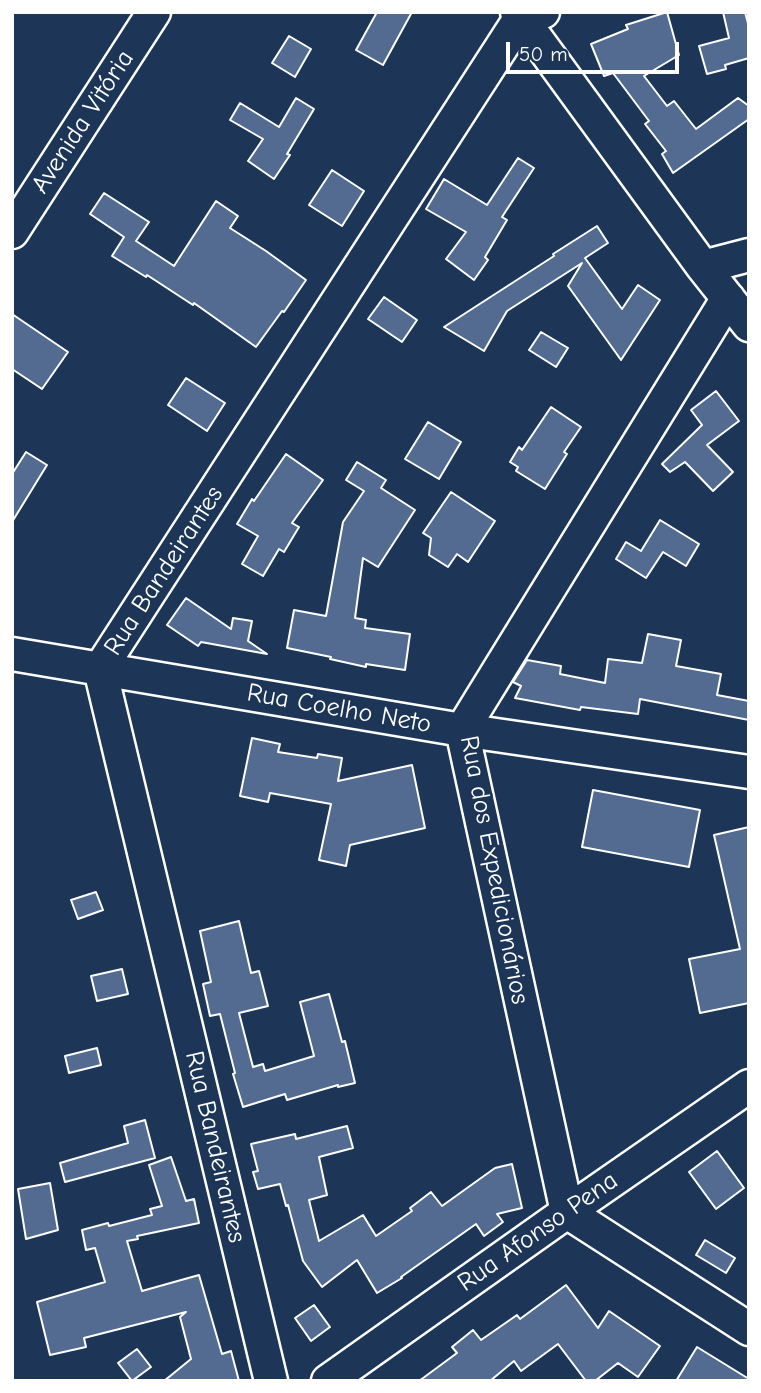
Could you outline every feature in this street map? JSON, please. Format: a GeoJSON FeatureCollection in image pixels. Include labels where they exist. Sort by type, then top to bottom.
{"type":"FeatureCollection","features":[{"type":"Feature","properties":{"kind":"street","name":"Avenida Vitória"},"geometry":{"type":"LineString","coordinates":[[12,232],[154,12]]}},
{"type":"Feature","properties":{"kind":"street"},"geometry":{"type":"LineString","coordinates":[[527,14],[703,267],[749,325]]}},
{"type":"Feature","properties":{"kind":"street","name":"Rua Bandeirantes"},"geometry":{"type":"LineString","coordinates":[[271,1381],[100,669],[527,14]]}},
{"type":"Feature","properties":{"kind":"street"},"geometry":{"type":"LineString","coordinates":[[703,267],[749,256]]}},
{"type":"Feature","properties":{"kind":"street","name":"Rua dos Expedicionários"},"geometry":{"type":"LineString","coordinates":[[567,1212],[461,730],[728,298]]}},
{"type":"Feature","properties":{"kind":"street","name":"Rua Coelho Neto"},"geometry":{"type":"LineString","coordinates":[[12,654],[461,730],[749,772]]}},
{"type":"Feature","properties":{"kind":"street","name":"Rua Afonso Pena"},"geometry":{"type":"LineString","coordinates":[[328,1381],[749,1086]]}},
{"type":"Feature","properties":{"kind":"street"},"geometry":{"type":"LineString","coordinates":[[567,1212],[749,1328]]}},
{"type":"Feature","properties":{"kind":"building"},"geometry":{"type":"Polygon","coordinates":[[[377,12],[412,12],[383,65],[356,50],[377,12]]]}},
{"type":"Feature","properties":{"kind":"building"},"geometry":{"type":"Polygon","coordinates":[[[667,12],[679,55],[644,76],[667,106],[674,101],[696,129],[738,98],[749,106],[749,119],[673,173],[662,154],[666,151],[645,124],[649,121],[613,73],[604,76],[591,44],[628,29],[626,25],[667,12]]]}},
{"type":"Feature","properties":{"kind":"building"},"geometry":{"type":"Polygon","coordinates":[[[723,12],[745,12],[749,27],[749,58],[707,74],[699,46],[729,38],[723,12]]]}},
{"type":"Feature","properties":{"kind":"building"},"geometry":{"type":"Polygon","coordinates":[[[289,36],[311,49],[295,77],[272,63],[289,36]]]}},
{"type":"Feature","properties":{"kind":"building"},"geometry":{"type":"Polygon","coordinates":[[[296,98],[314,109],[274,179],[248,161],[263,139],[230,120],[240,103],[279,127],[296,98]]]}},
{"type":"Feature","properties":{"kind":"building"},"geometry":{"type":"Polygon","coordinates":[[[518,158],[534,168],[502,217],[507,220],[485,257],[488,260],[474,280],[446,259],[466,232],[426,209],[444,179],[487,205],[518,158]]]}},
{"type":"Feature","properties":{"kind":"building"},"geometry":{"type":"Polygon","coordinates":[[[332,170],[364,191],[342,226],[309,205],[332,170]]]}},
{"type":"Feature","properties":{"kind":"building"},"geometry":{"type":"Polygon","coordinates":[[[104,193],[149,222],[136,241],[174,266],[216,201],[238,216],[230,228],[306,280],[256,347],[194,303],[193,305],[112,256],[124,237],[90,214],[104,193]]]}},
{"type":"Feature","properties":{"kind":"building"},"geometry":{"type":"Polygon","coordinates":[[[597,226],[608,243],[585,258],[622,309],[638,285],[660,300],[621,360],[568,286],[582,263],[507,311],[484,351],[444,327],[554,256],[553,254],[597,226]]]}},
{"type":"Feature","properties":{"kind":"building"},"geometry":{"type":"Polygon","coordinates":[[[384,297],[417,320],[402,342],[368,319],[384,297]]]}},
{"type":"Feature","properties":{"kind":"building"},"geometry":{"type":"Polygon","coordinates":[[[12,314],[68,352],[42,389],[12,369],[12,314]]]}},
{"type":"Feature","properties":{"kind":"building"},"geometry":{"type":"Polygon","coordinates":[[[541,332],[568,348],[556,367],[529,350],[541,332]]]}},
{"type":"Feature","properties":{"kind":"building"},"geometry":{"type":"Polygon","coordinates":[[[186,378],[225,403],[207,431],[168,405],[186,378]]]}},
{"type":"Feature","properties":{"kind":"building"},"geometry":{"type":"Polygon","coordinates":[[[716,391],[739,421],[707,445],[733,472],[713,491],[685,462],[670,472],[662,464],[702,425],[691,410],[716,391]]]}},
{"type":"Feature","properties":{"kind":"building"},"geometry":{"type":"Polygon","coordinates":[[[551,407],[581,427],[564,452],[567,454],[545,489],[516,471],[518,467],[510,462],[519,447],[522,450],[551,407]]]}},
{"type":"Feature","properties":{"kind":"building"},"geometry":{"type":"Polygon","coordinates":[[[428,422],[461,442],[439,479],[405,459],[428,422]]]}},
{"type":"Feature","properties":{"kind":"building"},"geometry":{"type":"Polygon","coordinates":[[[26,452],[47,465],[12,522],[12,474],[26,452]]]}},
{"type":"Feature","properties":{"kind":"building"},"geometry":{"type":"Polygon","coordinates":[[[286,454],[323,480],[292,523],[299,527],[284,552],[279,549],[263,576],[242,564],[258,536],[237,524],[286,454]]]}},
{"type":"Feature","properties":{"kind":"building"},"geometry":{"type":"Polygon","coordinates":[[[357,462],[386,480],[381,488],[415,510],[378,567],[363,558],[355,618],[366,620],[365,628],[410,634],[405,670],[366,664],[366,667],[287,648],[294,610],[326,616],[343,522],[364,491],[346,480],[357,462]]]}},
{"type":"Feature","properties":{"kind":"building"},"geometry":{"type":"Polygon","coordinates":[[[451,492],[495,521],[468,562],[457,554],[448,567],[429,555],[431,538],[423,533],[451,492]]]}},
{"type":"Feature","properties":{"kind":"building"},"geometry":{"type":"Polygon","coordinates":[[[660,520],[699,544],[686,566],[663,552],[646,578],[616,559],[626,542],[641,551],[660,520]]]}},
{"type":"Feature","properties":{"kind":"building"},"geometry":{"type":"Polygon","coordinates":[[[186,598],[231,629],[233,618],[252,621],[248,641],[267,654],[201,642],[198,646],[167,625],[186,598]]]}},
{"type":"Feature","properties":{"kind":"building"},"geometry":{"type":"Polygon","coordinates":[[[648,634],[681,640],[676,666],[721,674],[717,695],[749,701],[749,720],[640,699],[638,714],[581,707],[580,710],[515,698],[521,686],[513,682],[527,660],[561,666],[560,674],[605,683],[608,659],[642,663],[648,634]]]}},
{"type":"Feature","properties":{"kind":"building"},"geometry":{"type":"Polygon","coordinates":[[[252,738],[280,744],[278,752],[317,758],[318,754],[342,758],[338,781],[412,765],[425,828],[350,845],[346,866],[319,860],[331,804],[270,793],[268,802],[240,796],[252,738]]]}},
{"type":"Feature","properties":{"kind":"building"},"geometry":{"type":"Polygon","coordinates":[[[593,790],[700,810],[689,867],[582,847],[593,790]]]}},
{"type":"Feature","properties":{"kind":"building"},"geometry":{"type":"Polygon","coordinates":[[[749,827],[749,1003],[700,1013],[689,959],[740,949],[714,835],[749,827]]]}},
{"type":"Feature","properties":{"kind":"building"},"geometry":{"type":"Polygon","coordinates":[[[96,892],[103,910],[78,919],[71,900],[96,892]]]}},
{"type":"Feature","properties":{"kind":"building"},"geometry":{"type":"Polygon","coordinates":[[[239,921],[251,973],[259,971],[268,1006],[239,1013],[253,1067],[263,1064],[265,1071],[314,1056],[300,1002],[329,994],[342,1042],[345,1041],[355,1083],[338,1085],[287,1100],[285,1094],[243,1107],[220,1014],[210,1016],[203,984],[211,982],[200,931],[239,921]]]}},
{"type":"Feature","properties":{"kind":"building"},"geometry":{"type":"Polygon","coordinates":[[[122,969],[128,994],[97,1001],[91,976],[122,969]]]}},
{"type":"Feature","properties":{"kind":"building"},"geometry":{"type":"Polygon","coordinates":[[[97,1048],[101,1065],[69,1073],[65,1056],[97,1048]]]}},
{"type":"Feature","properties":{"kind":"building"},"geometry":{"type":"Polygon","coordinates":[[[145,1120],[155,1158],[65,1182],[60,1163],[128,1143],[124,1126],[145,1120]]]}},
{"type":"Feature","properties":{"kind":"building"},"geometry":{"type":"Polygon","coordinates":[[[347,1126],[353,1148],[319,1157],[327,1195],[309,1200],[319,1241],[363,1215],[376,1236],[412,1211],[410,1208],[431,1192],[442,1206],[495,1168],[512,1164],[522,1208],[497,1214],[503,1222],[484,1236],[476,1224],[377,1293],[357,1260],[322,1287],[303,1261],[280,1184],[258,1189],[253,1172],[258,1171],[251,1144],[295,1134],[296,1139],[347,1126]]]}},
{"type":"Feature","properties":{"kind":"building"},"geometry":{"type":"Polygon","coordinates":[[[717,1151],[744,1188],[716,1209],[689,1172],[717,1151]]]}},
{"type":"Feature","properties":{"kind":"building"},"geometry":{"type":"Polygon","coordinates":[[[171,1157],[186,1201],[194,1199],[199,1223],[137,1236],[138,1239],[127,1241],[142,1291],[199,1275],[222,1354],[231,1351],[239,1381],[164,1381],[191,1359],[180,1317],[186,1312],[84,1338],[86,1347],[50,1355],[37,1302],[105,1282],[95,1248],[86,1250],[82,1230],[152,1215],[150,1209],[162,1206],[149,1165],[171,1157]]]}},
{"type":"Feature","properties":{"kind":"building"},"geometry":{"type":"Polygon","coordinates":[[[50,1183],[58,1230],[26,1239],[18,1189],[50,1183]]]}},
{"type":"Feature","properties":{"kind":"building"},"geometry":{"type":"Polygon","coordinates":[[[705,1240],[735,1258],[726,1273],[696,1255],[705,1240]]]}},
{"type":"Feature","properties":{"kind":"building"},"geometry":{"type":"Polygon","coordinates":[[[566,1285],[598,1328],[609,1311],[660,1346],[638,1377],[618,1363],[595,1381],[586,1381],[558,1344],[521,1371],[514,1361],[490,1381],[419,1381],[457,1353],[452,1347],[473,1330],[481,1340],[517,1315],[520,1319],[566,1285]]]}},
{"type":"Feature","properties":{"kind":"building"},"geometry":{"type":"Polygon","coordinates":[[[314,1305],[330,1327],[311,1341],[295,1318],[314,1305]]]}},
{"type":"Feature","properties":{"kind":"building"},"geometry":{"type":"Polygon","coordinates":[[[697,1347],[749,1379],[749,1381],[676,1381],[697,1347]]]}},
{"type":"Feature","properties":{"kind":"building"},"geometry":{"type":"Polygon","coordinates":[[[137,1349],[151,1367],[132,1381],[118,1363],[137,1349]]]}}]}
